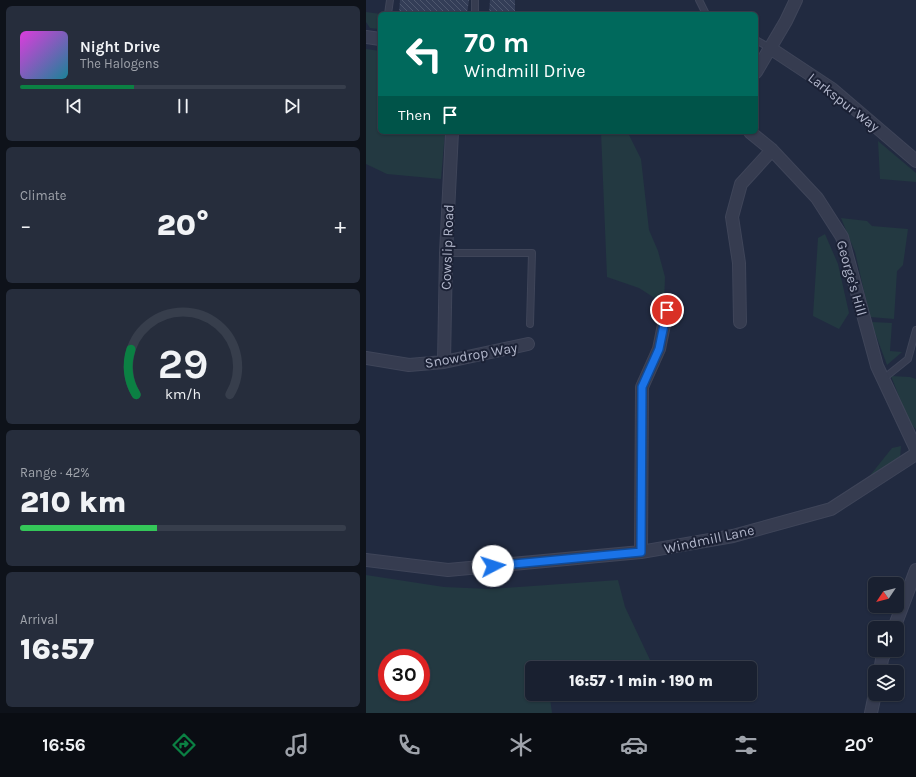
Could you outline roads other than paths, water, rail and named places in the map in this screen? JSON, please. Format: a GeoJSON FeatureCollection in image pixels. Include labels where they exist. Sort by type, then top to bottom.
{"type":"FeatureCollection","features":[{"type":"Feature","properties":{"kind":"street"},"geometry":{"type":"LineString","coordinates":[[758,69],[786,21],[796,0]]}},
{"type":"Feature","properties":{"kind":"street"},"geometry":{"type":"LineString","coordinates":[[366,37],[378,39]]}},
{"type":"Feature","properties":{"kind":"street","name":"Larkspur Way"},"geometry":{"type":"LineString","coordinates":[[770,48],[832,89],[916,161]]}},
{"type":"Feature","properties":{"kind":"street","name":"Cowslip Road"},"geometry":{"type":"LineString","coordinates":[[444,362],[446,253],[452,134]]}},
{"type":"Feature","properties":{"kind":"street","name":"George's Hill"},"geometry":{"type":"LineString","coordinates":[[752,134],[772,150],[817,198],[842,237],[877,366],[916,449]]}},
{"type":"Feature","properties":{"kind":"street"},"geometry":{"type":"LineString","coordinates":[[740,322],[739,263],[732,217],[741,184],[772,150]]}},
{"type":"Feature","properties":{"kind":"street"},"geometry":{"type":"LineString","coordinates":[[641,552],[642,387],[659,349],[667,310]]}},
{"type":"Feature","properties":{"kind":"street","name":"Snowdrop Way"},"geometry":{"type":"LineString","coordinates":[[366,358],[409,365],[444,362],[528,344]]}},
{"type":"Feature","properties":{"kind":"street","name":"Windmill Lane"},"geometry":{"type":"LineString","coordinates":[[366,560],[448,570],[641,552],[732,536],[831,509],[916,454]]}},
{"type":"Feature","properties":{"kind":"street"},"geometry":{"type":"LineString","coordinates":[[897,621],[916,570]]}},
{"type":"Feature","properties":{"kind":"street"},"geometry":{"type":"LineString","coordinates":[[872,713],[874,701]]}},
{"type":"Feature","properties":{"kind":"lane"},"geometry":{"type":"LineString","coordinates":[[388,12],[390,0]]}},
{"type":"Feature","properties":{"kind":"lane"},"geometry":{"type":"LineString","coordinates":[[475,0],[475,12]]}},
{"type":"Feature","properties":{"kind":"lane"},"geometry":{"type":"LineString","coordinates":[[699,0],[705,12]]}},
{"type":"Feature","properties":{"kind":"lane"},"geometry":{"type":"LineString","coordinates":[[758,41],[770,48]]}},
{"type":"Feature","properties":{"kind":"lane"},"geometry":{"type":"LineString","coordinates":[[446,253],[532,253],[530,324]]}},
{"type":"Feature","properties":{"kind":"lane"},"geometry":{"type":"LineString","coordinates":[[883,379],[908,360],[916,330]]}}]}
